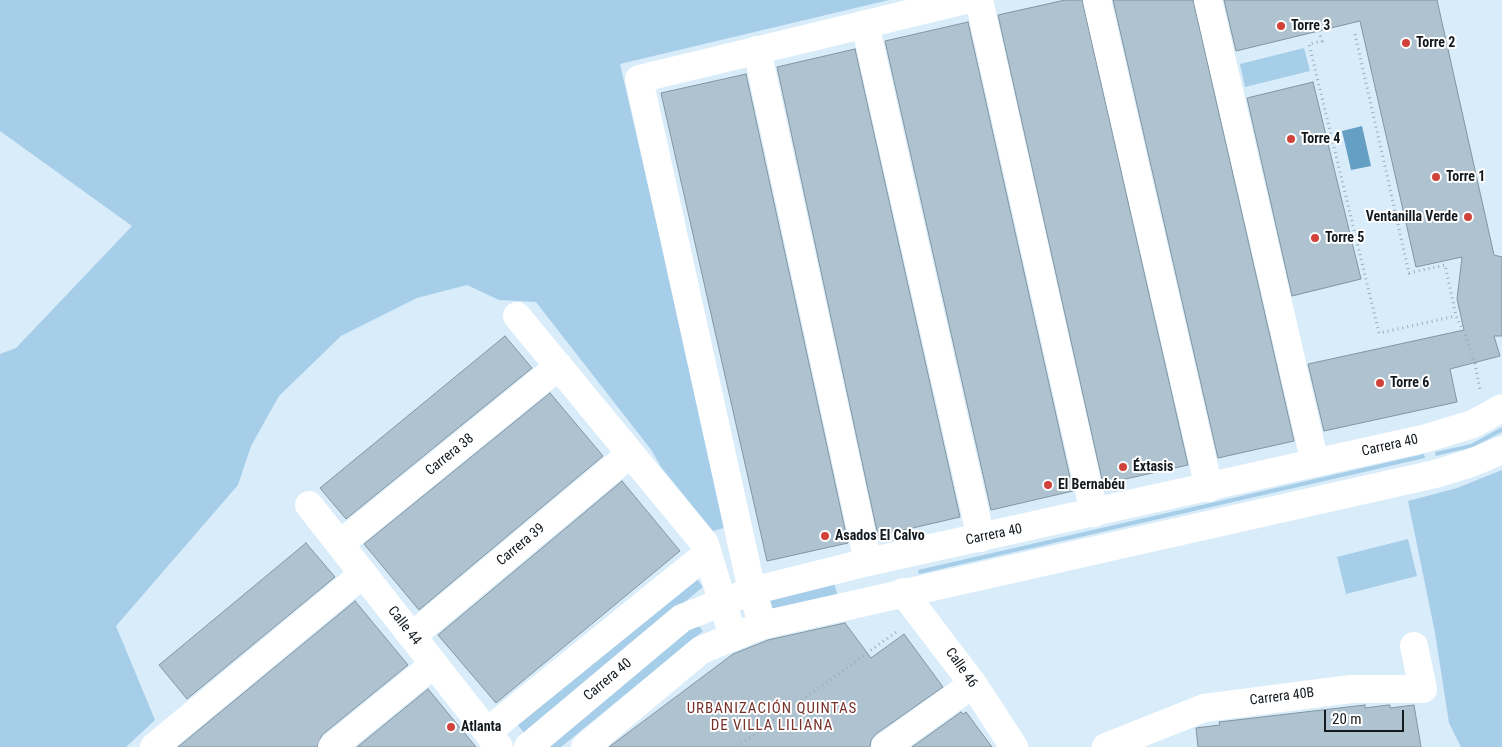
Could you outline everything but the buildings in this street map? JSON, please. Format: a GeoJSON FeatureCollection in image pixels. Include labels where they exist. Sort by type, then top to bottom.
{"type":"FeatureCollection","features":[{"type":"Feature","properties":{"kind":"street"},"geometry":{"type":"LineString","coordinates":[[763,625],[752,591],[639,79],[966,0]]}},
{"type":"Feature","properties":{"kind":"street"},"geometry":{"type":"LineString","coordinates":[[979,0],[1094,513]]}},
{"type":"Feature","properties":{"kind":"street"},"geometry":{"type":"LineString","coordinates":[[1097,0],[1209,488]]}},
{"type":"Feature","properties":{"kind":"street"},"geometry":{"type":"LineString","coordinates":[[1208,0],[1315,463]]}},
{"type":"Feature","properties":{"kind":"street"},"geometry":{"type":"LineString","coordinates":[[865,24],[981,538]]}},
{"type":"Feature","properties":{"kind":"street"},"geometry":{"type":"LineString","coordinates":[[757,50],[868,562]]}},
{"type":"Feature","properties":{"kind":"street"},"geometry":{"type":"LineString","coordinates":[[517,316],[705,544],[733,637]]}},
{"type":"Feature","properties":{"kind":"street","name":"Carrera 38"},"geometry":{"type":"LineString","coordinates":[[340,544],[560,366]]}},
{"type":"Feature","properties":{"kind":"street","name":"Carrera 40"},"geometry":{"type":"LineString","coordinates":[[528,747],[682,618],[752,591],[868,562],[1209,488],[1448,433],[1483,420],[1502,408]]}},
{"type":"Feature","properties":{"kind":"street"},"geometry":{"type":"LineString","coordinates":[[585,747],[701,650],[763,625],[903,592],[1435,474],[1471,463],[1502,450]]}},
{"type":"Feature","properties":{"kind":"street","name":"Carrera 39"},"geometry":{"type":"LineString","coordinates":[[412,636],[630,454]]}},
{"type":"Feature","properties":{"kind":"street","name":"Calle 44"},"geometry":{"type":"LineString","coordinates":[[310,505],[493,739]]}},
{"type":"Feature","properties":{"kind":"street"},"geometry":{"type":"LineString","coordinates":[[493,739],[708,553]]}},
{"type":"Feature","properties":{"kind":"street"},"geometry":{"type":"LineString","coordinates":[[154,747],[363,574]]}},
{"type":"Feature","properties":{"kind":"street","name":"Calle 46"},"geometry":{"type":"LineString","coordinates":[[903,592],[921,613],[972,684],[1014,747]]}},
{"type":"Feature","properties":{"kind":"street","name":"Carrera 40B"},"geometry":{"type":"LineString","coordinates":[[1106,747],[1204,708],[1351,689],[1423,689],[1414,646]]}},
{"type":"Feature","properties":{"kind":"street"},"geometry":{"type":"LineString","coordinates":[[332,747],[434,664]]}},
{"type":"Feature","properties":{"kind":"street"},"geometry":{"type":"LineString","coordinates":[[885,747],[972,684]]}},
{"type":"Feature","properties":{"kind":"path"},"geometry":{"type":"LineString","coordinates":[[1319,31],[1322,41],[1309,44],[1379,333],[1456,316]]}},
{"type":"Feature","properties":{"kind":"path"},"geometry":{"type":"LineString","coordinates":[[1355,34],[1409,273],[1444,266],[1456,316],[1465,334],[1475,363]]}},
{"type":"Feature","properties":{"kind":"path"},"geometry":{"type":"LineString","coordinates":[[737,747],[921,613]]}},
{"type":"Feature","properties":{"kind":"shaded area"},"geometry":{"type":"Polygon","coordinates":[[[0,0],[889,0],[620,64],[727,527],[713,531],[661,467],[652,451],[536,302],[499,300],[467,285],[417,298],[341,336],[279,396],[251,446],[238,485],[116,626],[155,720],[126,747],[0,747],[0,354],[16,348],[132,226],[0,131],[0,0]]]}},
{"type":"Feature","properties":{"kind":"shaded area"},"geometry":{"type":"Polygon","coordinates":[[[1304,48],[1310,71],[1245,87],[1240,64],[1304,48]]]}},
{"type":"Feature","properties":{"kind":"shaded area"},"geometry":{"type":"Polygon","coordinates":[[[1362,126],[1371,166],[1351,170],[1342,131],[1362,126]]]}},
{"type":"Feature","properties":{"kind":"shaded area"},"geometry":{"type":"Polygon","coordinates":[[[1502,427],[1502,432],[1473,447],[1436,456],[1435,452],[1471,444],[1502,427]]]}},
{"type":"Feature","properties":{"kind":"shaded area"},"geometry":{"type":"Polygon","coordinates":[[[1424,454],[1425,458],[919,574],[918,570],[1424,454]]]}},
{"type":"Feature","properties":{"kind":"shaded area"},"geometry":{"type":"Polygon","coordinates":[[[1502,470],[1502,747],[1461,747],[1449,723],[1435,633],[1408,501],[1457,488],[1502,470]]]}},
{"type":"Feature","properties":{"kind":"shaded area"},"geometry":{"type":"Polygon","coordinates":[[[1408,539],[1417,576],[1346,594],[1337,557],[1408,539]]]}},
{"type":"Feature","properties":{"kind":"shaded area"},"geometry":{"type":"Polygon","coordinates":[[[696,578],[703,587],[524,733],[517,724],[696,578]]]}},
{"type":"Feature","properties":{"kind":"shaded area"},"geometry":{"type":"Polygon","coordinates":[[[834,582],[838,597],[773,612],[770,598],[834,582]]]}},
{"type":"Feature","properties":{"kind":"shaded area"},"geometry":{"type":"Polygon","coordinates":[[[696,623],[703,631],[561,747],[544,747],[696,623]]]}},
{"type":"Feature","properties":{"kind":"place","name":"Torre 3"},"geometry":{"type":"Point","coordinates":[1281,26]}},
{"type":"Feature","properties":{"kind":"place","name":"Torre 2"},"geometry":{"type":"Point","coordinates":[1406,43]}},
{"type":"Feature","properties":{"kind":"place","name":"Torre 4"},"geometry":{"type":"Point","coordinates":[1291,139]}},
{"type":"Feature","properties":{"kind":"place","name":"Torre 1"},"geometry":{"type":"Point","coordinates":[1436,177]}},
{"type":"Feature","properties":{"kind":"place","name":"Ventanilla Verde"},"geometry":{"type":"Point","coordinates":[1468,217]}},
{"type":"Feature","properties":{"kind":"place","name":"Torre 5"},"geometry":{"type":"Point","coordinates":[1315,238]}},
{"type":"Feature","properties":{"kind":"place","name":"Torre 6"},"geometry":{"type":"Point","coordinates":[1380,383]}},
{"type":"Feature","properties":{"kind":"place","name":"Éxtasis"},"geometry":{"type":"Point","coordinates":[1123,467]}},
{"type":"Feature","properties":{"kind":"place","name":"El Bernabéu"},"geometry":{"type":"Point","coordinates":[1048,485]}},
{"type":"Feature","properties":{"kind":"place","name":"Asados El Calvo"},"geometry":{"type":"Point","coordinates":[825,536]}},
{"type":"Feature","properties":{"kind":"place","name":"Atlanta"},"geometry":{"type":"Point","coordinates":[451,727]}},
{"type":"Feature","properties":{"kind":"district","name":"URBANIZACIÓN QUINTAS DE VILLA LILIANA"},"geometry":{"type":"Point","coordinates":[772,718]}}]}
